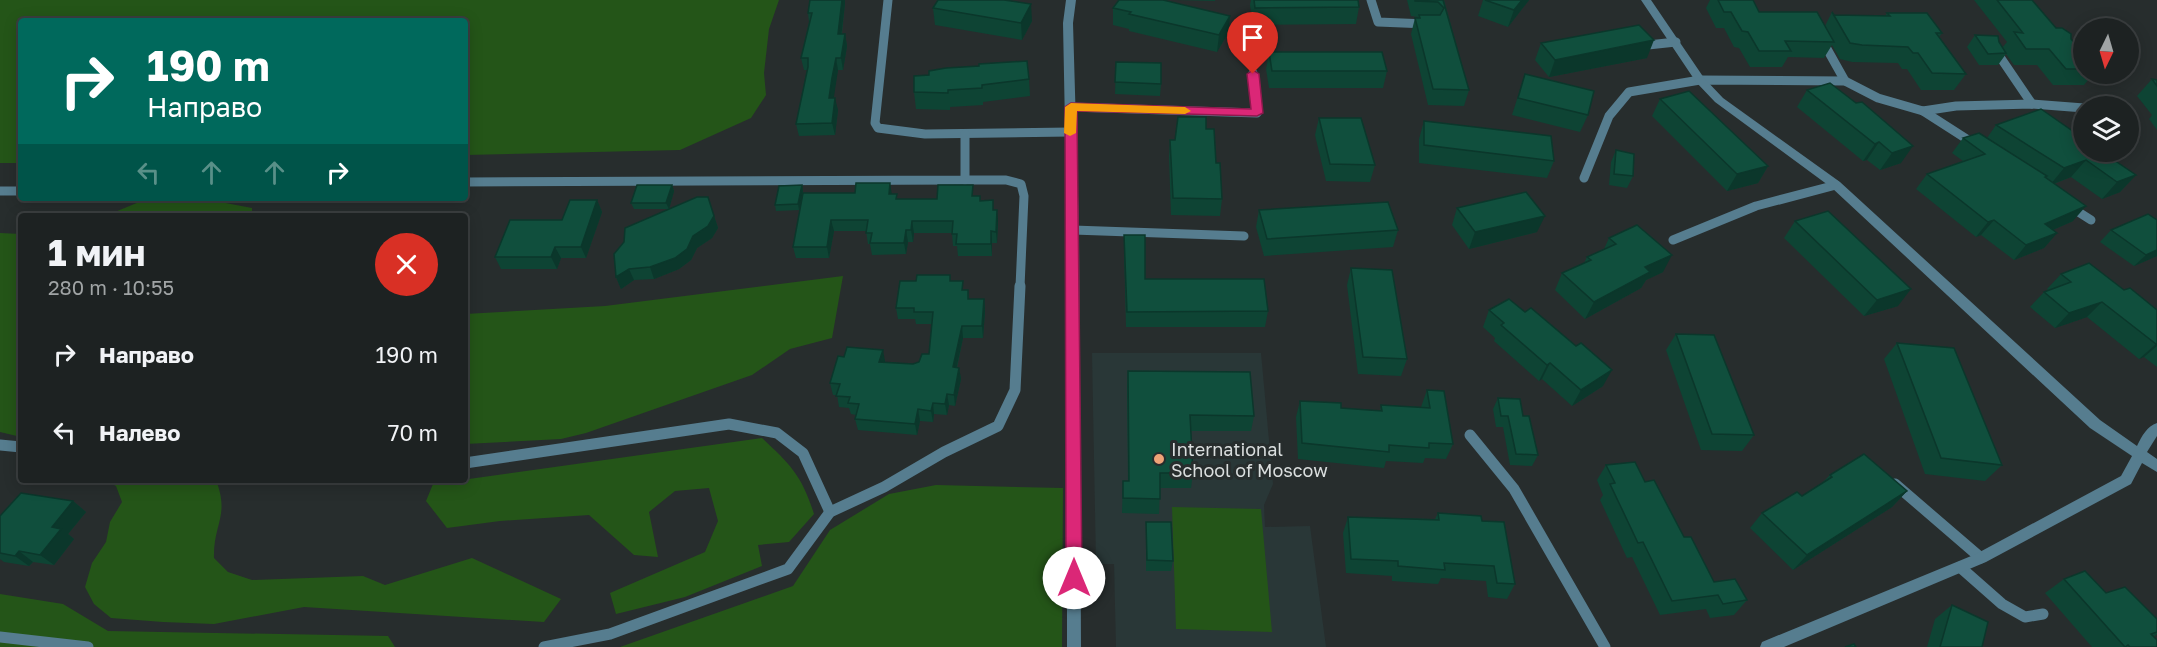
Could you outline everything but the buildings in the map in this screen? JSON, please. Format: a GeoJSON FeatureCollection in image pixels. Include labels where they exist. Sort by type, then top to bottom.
{"type":"FeatureCollection","features":[{"type":"Feature","properties":{"kind":"street"},"geometry":{"type":"LineString","coordinates":[[1071,0],[1068,23],[1074,230],[1074,647]]}},
{"type":"Feature","properties":{"kind":"street"},"geometry":{"type":"LineString","coordinates":[[1646,0],[1700,80],[1732,111],[1836,185],[2095,424],[2157,466]]}},
{"type":"Feature","properties":{"kind":"street"},"geometry":{"type":"LineString","coordinates":[[1767,647],[1981,558],[2126,480],[2149,436],[2157,428]]}},
{"type":"Feature","properties":{"kind":"lane"},"geometry":{"type":"LineString","coordinates":[[888,0],[875,123],[878,128],[925,134],[1070,132]]}},
{"type":"Feature","properties":{"kind":"lane"},"geometry":{"type":"LineString","coordinates":[[1371,0],[1378,22],[1433,24]]}},
{"type":"Feature","properties":{"kind":"lane"},"geometry":{"type":"LineString","coordinates":[[1815,28],[1845,81]]}},
{"type":"Feature","properties":{"kind":"lane"},"geometry":{"type":"LineString","coordinates":[[1638,31],[1648,45],[1676,42]]}},
{"type":"Feature","properties":{"kind":"lane"},"geometry":{"type":"LineString","coordinates":[[1996,51],[2032,104]]}},
{"type":"Feature","properties":{"kind":"lane"},"geometry":{"type":"LineString","coordinates":[[1071,107],[1257,113],[1253,74]]}},
{"type":"Feature","properties":{"kind":"lane"},"geometry":{"type":"LineString","coordinates":[[1584,178],[1609,116],[1629,92],[1700,80],[1845,81],[1878,98],[1923,111],[1985,151]]}},
{"type":"Feature","properties":{"kind":"lane"},"geometry":{"type":"LineString","coordinates":[[1923,111],[1956,106],[2032,104],[2073,107]]}},
{"type":"Feature","properties":{"kind":"lane"},"geometry":{"type":"LineString","coordinates":[[965,134],[965,180]]}},
{"type":"Feature","properties":{"kind":"lane"},"geometry":{"type":"LineString","coordinates":[[468,182],[1006,180],[1021,184],[1024,196],[1015,390],[998,426],[944,452],[885,487],[830,512],[788,569],[610,634],[544,647]]}},
{"type":"Feature","properties":{"kind":"lane"},"geometry":{"type":"LineString","coordinates":[[1673,240],[1756,206],[1836,185]]}},
{"type":"Feature","properties":{"kind":"lane"},"geometry":{"type":"LineString","coordinates":[[0,191],[18,191]]}},
{"type":"Feature","properties":{"kind":"lane"},"geometry":{"type":"LineString","coordinates":[[2064,203],[2091,220]]}},
{"type":"Feature","properties":{"kind":"lane"},"geometry":{"type":"LineString","coordinates":[[1074,230],[1244,236]]}},
{"type":"Feature","properties":{"kind":"lane"},"geometry":{"type":"LineString","coordinates":[[468,463],[729,424],[777,433],[803,453],[830,512]]}},
{"type":"Feature","properties":{"kind":"lane"},"geometry":{"type":"LineString","coordinates":[[1470,435],[1514,489],[1605,647]]}},
{"type":"Feature","properties":{"kind":"lane"},"geometry":{"type":"LineString","coordinates":[[0,445],[18,447]]}},
{"type":"Feature","properties":{"kind":"lane"},"geometry":{"type":"LineString","coordinates":[[1894,483],[1981,558]]}},
{"type":"Feature","properties":{"kind":"lane"},"geometry":{"type":"LineString","coordinates":[[1960,567],[2009,609],[2025,617],[2043,614]]}},
{"type":"Feature","properties":{"kind":"lane"},"geometry":{"type":"LineString","coordinates":[[0,637],[88,647]]}},
{"type":"Feature","properties":{"kind":"shaded area"},"geometry":{"type":"Polygon","coordinates":[[[1092,353],[1261,353],[1273,484],[1264,505],[1265,527],[1310,526],[1326,647],[1116,647],[1114,564],[1096,564],[1092,353]]]}},
{"type":"Feature","properties":{"kind":"green space"},"geometry":{"type":"Polygon","coordinates":[[[0,0],[779,0],[769,29],[764,73],[766,95],[751,118],[680,150],[468,155],[468,18],[18,18],[18,163],[0,163],[0,0]]]}},
{"type":"Feature","properties":{"kind":"green space"},"geometry":{"type":"Polygon","coordinates":[[[142,201],[215,201],[252,208],[252,213],[112,213],[142,201]]]}},
{"type":"Feature","properties":{"kind":"green space"},"geometry":{"type":"Polygon","coordinates":[[[0,233],[18,234],[18,436],[0,432],[0,233]]]}},
{"type":"Feature","properties":{"kind":"green space"},"geometry":{"type":"Polygon","coordinates":[[[843,276],[832,338],[790,349],[752,375],[586,433],[561,439],[468,444],[468,314],[605,306],[843,276]]]}},
{"type":"Feature","properties":{"kind":"green space"},"geometry":{"type":"Polygon","coordinates":[[[762,438],[781,456],[800,480],[814,514],[789,542],[758,545],[762,566],[685,597],[616,614],[610,593],[705,552],[718,521],[709,488],[675,491],[649,512],[658,557],[634,555],[589,515],[500,521],[447,528],[426,501],[433,484],[468,483],[468,479],[762,438]]]}},
{"type":"Feature","properties":{"kind":"green space"},"geometry":{"type":"Polygon","coordinates":[[[110,483],[217,483],[221,512],[214,546],[214,558],[228,572],[252,580],[363,576],[385,585],[472,558],[561,599],[544,622],[304,607],[214,624],[111,618],[94,604],[85,587],[92,563],[106,542],[110,522],[122,502],[116,486],[110,483]]]}},
{"type":"Feature","properties":{"kind":"green space"},"geometry":{"type":"Polygon","coordinates":[[[936,485],[1063,488],[1062,647],[620,647],[793,586],[830,530],[889,494],[936,485]]]}},
{"type":"Feature","properties":{"kind":"green space"},"geometry":{"type":"Polygon","coordinates":[[[1172,507],[1261,509],[1272,632],[1176,629],[1172,507]]]}},
{"type":"Feature","properties":{"kind":"green space"},"geometry":{"type":"Polygon","coordinates":[[[0,594],[63,604],[108,631],[388,636],[395,647],[0,647],[0,594]]]}},
{"type":"Feature","properties":{"kind":"slow traffic"},"geometry":{"type":"LineString","coordinates":[[1070,133],[1071,107],[1185,111]]}},
{"type":"Feature","properties":{"kind":"place","name":"International School of Moscow"},"geometry":{"type":"Point","coordinates":[1159,459]}},
{"type":"Feature","properties":{"kind":"route"},"geometry":{"type":"LineString","coordinates":[[1074,578],[1074,230],[1071,107],[1257,113],[1253,74]]}}]}
